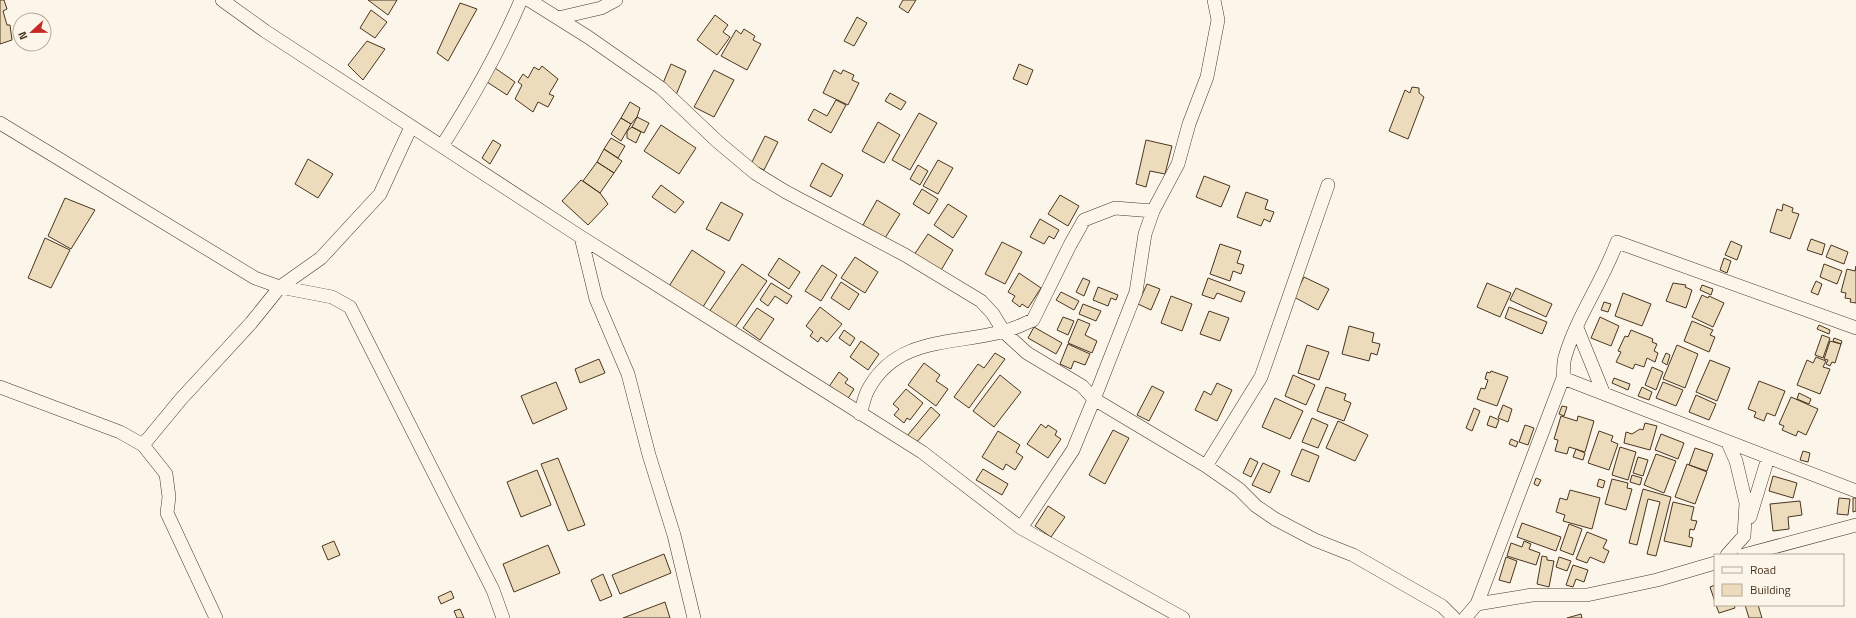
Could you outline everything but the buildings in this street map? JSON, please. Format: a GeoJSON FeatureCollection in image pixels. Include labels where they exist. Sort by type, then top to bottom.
{"type":"FeatureCollection","features":[{"type":"Feature","properties":{"kind":"street"},"geometry":{"type":"LineString","coordinates":[[222,0],[411,127],[581,237],[922,452],[1021,528],[1183,618]]}},
{"type":"Feature","properties":{"kind":"street"},"geometry":{"type":"LineString","coordinates":[[442,146],[479,86],[505,37],[521,0]]}},
{"type":"Feature","properties":{"kind":"street"},"geometry":{"type":"LineString","coordinates":[[529,0],[558,18],[660,88],[718,142],[755,172],[786,192],[905,255],[981,301],[993,314],[1004,332],[1027,353],[1082,386],[1094,399],[1206,466],[1239,489],[1256,506],[1275,519],[1315,540],[1353,555],[1442,606],[1454,618]]}},
{"type":"Feature","properties":{"kind":"street"},"geometry":{"type":"LineString","coordinates":[[558,18],[600,8],[616,0]]}},
{"type":"Feature","properties":{"kind":"street"},"geometry":{"type":"LineString","coordinates":[[1021,528],[1072,450],[1094,399],[1136,292],[1145,234],[1153,211],[1178,164],[1189,124],[1207,77],[1218,20],[1214,0]]}},
{"type":"Feature","properties":{"kind":"street"},"geometry":{"type":"LineString","coordinates":[[0,123],[255,278],[280,287],[332,297],[350,307],[493,590],[503,618]]}},
{"type":"Feature","properties":{"kind":"street"},"geometry":{"type":"LineString","coordinates":[[143,445],[181,399],[251,323],[280,287],[321,258],[380,194],[411,127]]}},
{"type":"Feature","properties":{"kind":"street"},"geometry":{"type":"LineString","coordinates":[[1206,466],[1261,377],[1328,185]]}},
{"type":"Feature","properties":{"kind":"street"},"geometry":{"type":"LineString","coordinates":[[860,414],[868,388],[888,364],[912,350],[937,343],[1004,332],[1033,320],[1084,220],[1115,208],[1153,211]]}},
{"type":"Feature","properties":{"kind":"street"},"geometry":{"type":"LineString","coordinates":[[581,237],[596,299],[628,374],[649,455],[674,535],[694,618]]}},
{"type":"Feature","properties":{"kind":"street"},"geometry":{"type":"LineString","coordinates":[[1465,618],[1477,604],[1563,378],[1565,358],[1577,328],[1618,242],[1856,328]]}},
{"type":"Feature","properties":{"kind":"street"},"geometry":{"type":"LineString","coordinates":[[1577,328],[1603,392]]}},
{"type":"Feature","properties":{"kind":"street"},"geometry":{"type":"LineString","coordinates":[[1563,378],[1603,392],[1728,443],[1856,491]]}},
{"type":"Feature","properties":{"kind":"street"},"geometry":{"type":"LineString","coordinates":[[0,387],[120,432],[143,445],[166,474],[169,498],[167,513],[216,618]]}},
{"type":"Feature","properties":{"kind":"street"},"geometry":{"type":"LineString","coordinates":[[1728,443],[1736,461],[1746,503],[1744,536]]}},
{"type":"Feature","properties":{"kind":"street"},"geometry":{"type":"LineString","coordinates":[[1728,554],[1744,536],[1768,458]]}},
{"type":"Feature","properties":{"kind":"street"},"geometry":{"type":"LineString","coordinates":[[1748,554],[1856,525]]}},
{"type":"Feature","properties":{"kind":"street"},"geometry":{"type":"LineString","coordinates":[[1477,604],[1532,595],[1587,595],[1657,580],[1714,563]]}}]}
